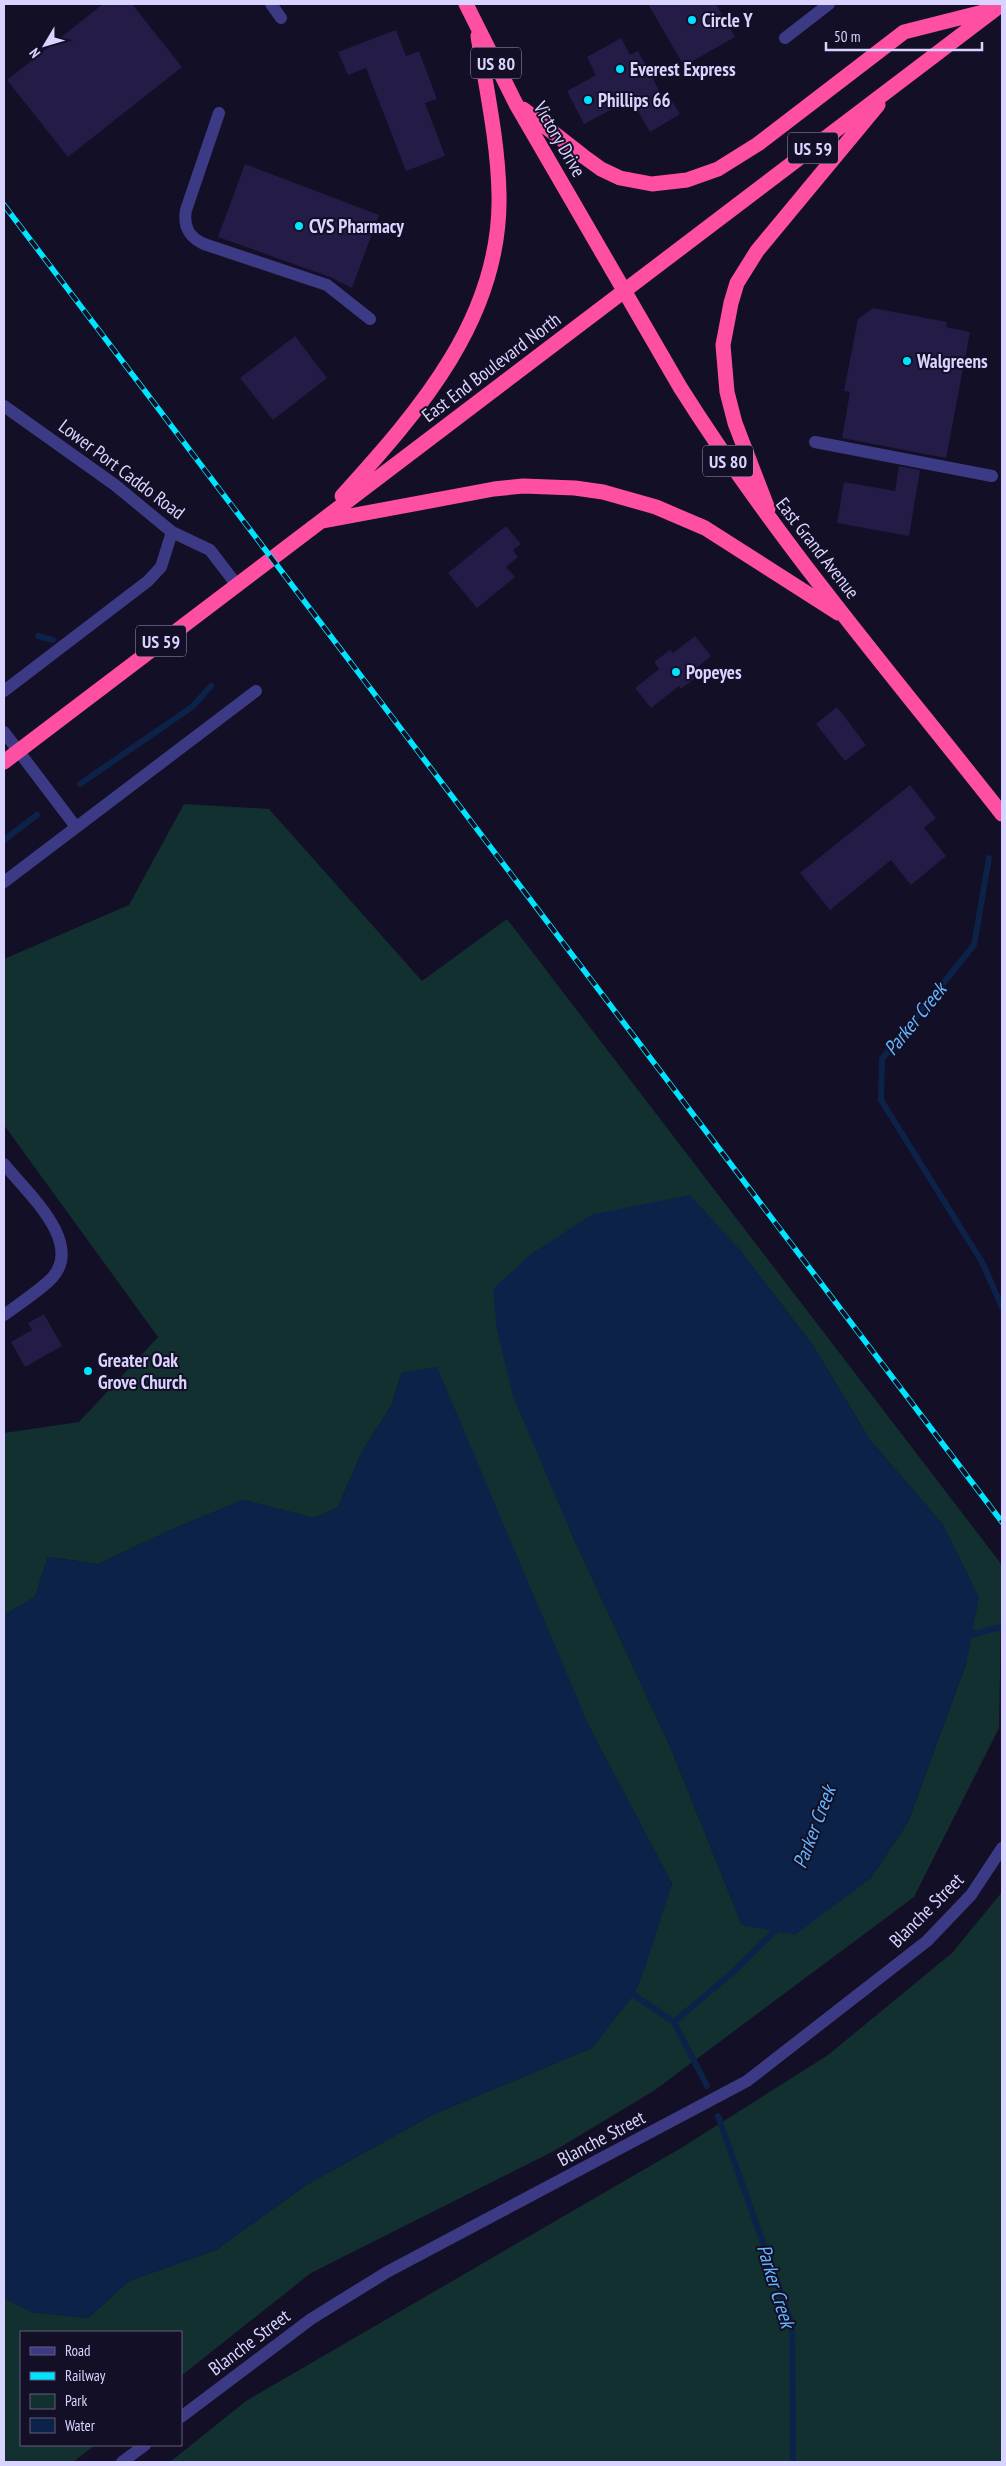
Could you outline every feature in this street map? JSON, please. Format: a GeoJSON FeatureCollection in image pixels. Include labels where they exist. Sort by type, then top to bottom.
{"type":"FeatureCollection","features":[{"type":"Feature","properties":{"kind":"highway","name":"Victory Drive"},"geometry":{"type":"LineString","coordinates":[[466,4],[516,104],[624,292]]}},
{"type":"Feature","properties":{"kind":"highway"},"geometry":{"type":"LineString","coordinates":[[516,104],[601,169],[620,178],[652,184],[687,180],[718,168],[758,144],[904,32],[998,7]]}},
{"type":"Feature","properties":{"kind":"highway","name":"East End Boulevard North"},"geometry":{"type":"LineString","coordinates":[[4,762],[998,7]]}},
{"type":"Feature","properties":{"kind":"highway"},"geometry":{"type":"LineString","coordinates":[[319,522],[417,408],[457,349],[482,299],[498,226],[499,194],[494,141],[476,22]]}},
{"type":"Feature","properties":{"kind":"highway"},"geometry":{"type":"LineString","coordinates":[[775,526],[735,423],[727,392],[723,345],[730,303],[737,283],[756,251],[896,84]]}},
{"type":"Feature","properties":{"kind":"highway","name":"East Grand Avenue"},"geometry":{"type":"LineString","coordinates":[[624,292],[709,433],[775,526],[1002,814]]}},
{"type":"Feature","properties":{"kind":"highway"},"geometry":{"type":"LineString","coordinates":[[319,522],[494,489],[523,486],[575,488],[603,492],[656,507],[705,528],[848,620]]}},
{"type":"Feature","properties":{"kind":"street"},"geometry":{"type":"LineString","coordinates":[[271,4],[281,18]]}},
{"type":"Feature","properties":{"kind":"street"},"geometry":{"type":"LineString","coordinates":[[785,38],[829,4]]}},
{"type":"Feature","properties":{"kind":"street"},"geometry":{"type":"LineString","coordinates":[[219,113],[186,210],[186,227],[191,235],[204,244],[326,285],[370,319]]}},
{"type":"Feature","properties":{"kind":"street","name":"Lower Port Caddo Road"},"geometry":{"type":"LineString","coordinates":[[4,406],[115,485],[172,532],[210,550],[236,584]]}},
{"type":"Feature","properties":{"kind":"street"},"geometry":{"type":"LineString","coordinates":[[815,442],[992,476]]}},
{"type":"Feature","properties":{"kind":"street"},"geometry":{"type":"LineString","coordinates":[[4,691],[148,581],[161,567],[172,532]]}},
{"type":"Feature","properties":{"kind":"street"},"geometry":{"type":"LineString","coordinates":[[4,882],[256,691]]}},
{"type":"Feature","properties":{"kind":"street"},"geometry":{"type":"LineString","coordinates":[[4,732],[76,827]]}},
{"type":"Feature","properties":{"kind":"street"},"geometry":{"type":"LineString","coordinates":[[4,1164],[57,1229],[62,1243],[61,1263],[51,1280],[4,1315]]}},
{"type":"Feature","properties":{"kind":"street","name":"Blanche Street"},"geometry":{"type":"LineString","coordinates":[[182,2416],[304,2324],[378,2277],[747,2081],[927,1941],[971,1895],[1002,1848]]}},
{"type":"Feature","properties":{"kind":"street"},"geometry":{"type":"LineString","coordinates":[[122,2462],[144,2446]]}},
{"type":"Feature","properties":{"kind":"green space"},"geometry":{"type":"Polygon","coordinates":[[[184,804],[269,809],[422,981],[507,919],[1002,1565],[999,1728],[914,1897],[655,2090],[554,2151],[311,2273],[182,2375],[182,2331],[20,2331],[20,2446],[94,2446],[73,2462],[4,2462],[4,2298],[32,2312],[88,2318],[129,2281],[216,2250],[306,2185],[432,2115],[592,2048],[672,1884],[402,1372],[391,1406],[362,1452],[338,1507],[315,1518],[243,1500],[175,1528],[98,1564],[48,1557],[35,1597],[4,1615],[4,1433],[79,1422],[158,1337],[4,1125],[4,959],[129,905],[184,804]],[[740,1250],[568,1526],[672,1751],[742,1925],[870,1879],[908,1822],[967,1661],[944,1526],[870,1440],[814,1347],[740,1250]]]}},
{"type":"Feature","properties":{"kind":"green space"},"geometry":{"type":"Polygon","coordinates":[[[1002,1892],[1002,2462],[170,2462],[246,2401],[681,2148],[828,2055],[952,1953],[1002,1892]]]}},
{"type":"Feature","properties":{"kind":"water"},"geometry":{"type":"Polygon","coordinates":[[[690,1195],[740,1250],[814,1347],[870,1440],[944,1526],[979,1597],[967,1661],[908,1822],[870,1879],[795,1935],[742,1925],[672,1751],[568,1526],[513,1396],[497,1330],[493,1289],[531,1254],[593,1214],[690,1195]]]}},
{"type":"Feature","properties":{"kind":"water"},"geometry":{"type":"Polygon","coordinates":[[[437,1367],[589,1726],[672,1884],[645,1968],[634,1995],[592,2048],[432,2115],[306,2185],[216,2250],[129,2281],[88,2318],[32,2312],[4,2298],[4,1615],[35,1597],[48,1557],[98,1564],[175,1528],[243,1500],[315,1518],[338,1507],[362,1452],[391,1406],[402,1372],[437,1367]]]}},
{"type":"Feature","properties":{"kind":"building"},"geometry":{"type":"Polygon","coordinates":[[[103,4],[132,4],[182,67],[68,157],[7,80],[103,4]]]}},
{"type":"Feature","properties":{"kind":"building","name":"Circle Y"},"geometry":{"type":"Polygon","coordinates":[[[648,4],[716,4],[735,37],[684,66],[648,4]]]}},
{"type":"Feature","properties":{"kind":"building"},"geometry":{"type":"Polygon","coordinates":[[[396,30],[406,56],[419,51],[437,99],[425,103],[445,156],[406,171],[366,68],[348,75],[338,52],[396,30]]]}},
{"type":"Feature","properties":{"kind":"building"},"geometry":{"type":"Polygon","coordinates":[[[621,38],[630,55],[638,51],[661,94],[666,91],[680,114],[650,132],[631,99],[584,124],[567,91],[596,75],[587,57],[621,38]]]}},
{"type":"Feature","properties":{"kind":"building","name":"CVS Pharmacy"},"geometry":{"type":"Polygon","coordinates":[[[245,164],[379,215],[352,288],[330,277],[218,237],[245,164]]]}},
{"type":"Feature","properties":{"kind":"building","name":"Walgreens"},"geometry":{"type":"Polygon","coordinates":[[[873,308],[947,322],[946,327],[970,332],[946,458],[842,438],[850,392],[844,391],[858,319],[873,308]]]}},
{"type":"Feature","properties":{"kind":"building"},"geometry":{"type":"Polygon","coordinates":[[[295,336],[327,378],[273,420],[240,378],[295,336]]]}},
{"type":"Feature","properties":{"kind":"building"},"geometry":{"type":"Polygon","coordinates":[[[899,466],[920,470],[909,536],[837,523],[844,482],[895,491],[899,466]]]}},
{"type":"Feature","properties":{"kind":"building"},"geometry":{"type":"Polygon","coordinates":[[[506,526],[521,544],[513,550],[518,557],[506,567],[515,577],[477,608],[448,573],[506,526]]]}},
{"type":"Feature","properties":{"kind":"building","name":"Popeyes"},"geometry":{"type":"Polygon","coordinates":[[[695,636],[711,656],[695,669],[699,675],[681,689],[679,686],[651,708],[635,688],[659,669],[654,662],[670,650],[673,653],[695,636]]]}},
{"type":"Feature","properties":{"kind":"building"},"geometry":{"type":"Polygon","coordinates":[[[837,707],[866,745],[845,761],[816,724],[837,707]]]}},
{"type":"Feature","properties":{"kind":"building"},"geometry":{"type":"Polygon","coordinates":[[[910,785],[936,818],[924,828],[946,856],[911,885],[891,860],[830,910],[800,873],[910,785]]]}},
{"type":"Feature","properties":{"kind":"building"},"geometry":{"type":"Polygon","coordinates":[[[44,1314],[62,1346],[25,1367],[11,1342],[32,1330],[28,1323],[44,1314]]]}},
{"type":"Feature","properties":{"kind":"waterway"},"geometry":{"type":"LineString","coordinates":[[38,636],[53,640]]}},
{"type":"Feature","properties":{"kind":"waterway"},"geometry":{"type":"LineString","coordinates":[[80,784],[192,707],[211,686]]}},
{"type":"Feature","properties":{"kind":"waterway"},"geometry":{"type":"LineString","coordinates":[[4,840],[37,815]]}},
{"type":"Feature","properties":{"kind":"waterway","name":"Parker Creek"},"geometry":{"type":"LineString","coordinates":[[989,858],[974,945],[882,1059],[881,1100],[982,1262],[1002,1307]]}},
{"type":"Feature","properties":{"kind":"waterway","name":"Parker Creek"},"geometry":{"type":"LineString","coordinates":[[965,1636],[1002,1627]]}},
{"type":"Feature","properties":{"kind":"waterway","name":"Parker Creek"},"geometry":{"type":"LineString","coordinates":[[707,2086],[674,2022],[733,1972],[775,1931],[777,1925]]}},
{"type":"Feature","properties":{"kind":"waterway"},"geometry":{"type":"LineString","coordinates":[[634,1995],[674,2022]]}},
{"type":"Feature","properties":{"kind":"waterway","name":"Parker Creek"},"geometry":{"type":"LineString","coordinates":[[718,2116],[792,2324],[793,2462]]}},
{"type":"Feature","properties":{"kind":"railway"},"geometry":{"type":"LineString","coordinates":[[4,205],[1002,1522]]}},
{"type":"Feature","properties":{"kind":"place","name":"Circle Y"},"geometry":{"type":"Point","coordinates":[692,20]}},
{"type":"Feature","properties":{"kind":"place","name":"Everest Express"},"geometry":{"type":"Point","coordinates":[620,69]}},
{"type":"Feature","properties":{"kind":"place","name":"Phillips 66"},"geometry":{"type":"Point","coordinates":[588,100]}},
{"type":"Feature","properties":{"kind":"place","name":"CVS Pharmacy"},"geometry":{"type":"Point","coordinates":[299,226]}},
{"type":"Feature","properties":{"kind":"place","name":"Walgreens"},"geometry":{"type":"Point","coordinates":[907,361]}},
{"type":"Feature","properties":{"kind":"place","name":"Popeyes"},"geometry":{"type":"Point","coordinates":[676,672]}},
{"type":"Feature","properties":{"kind":"place","name":"Greater Oak Grove Church"},"geometry":{"type":"Point","coordinates":[88,1371]}}]}
